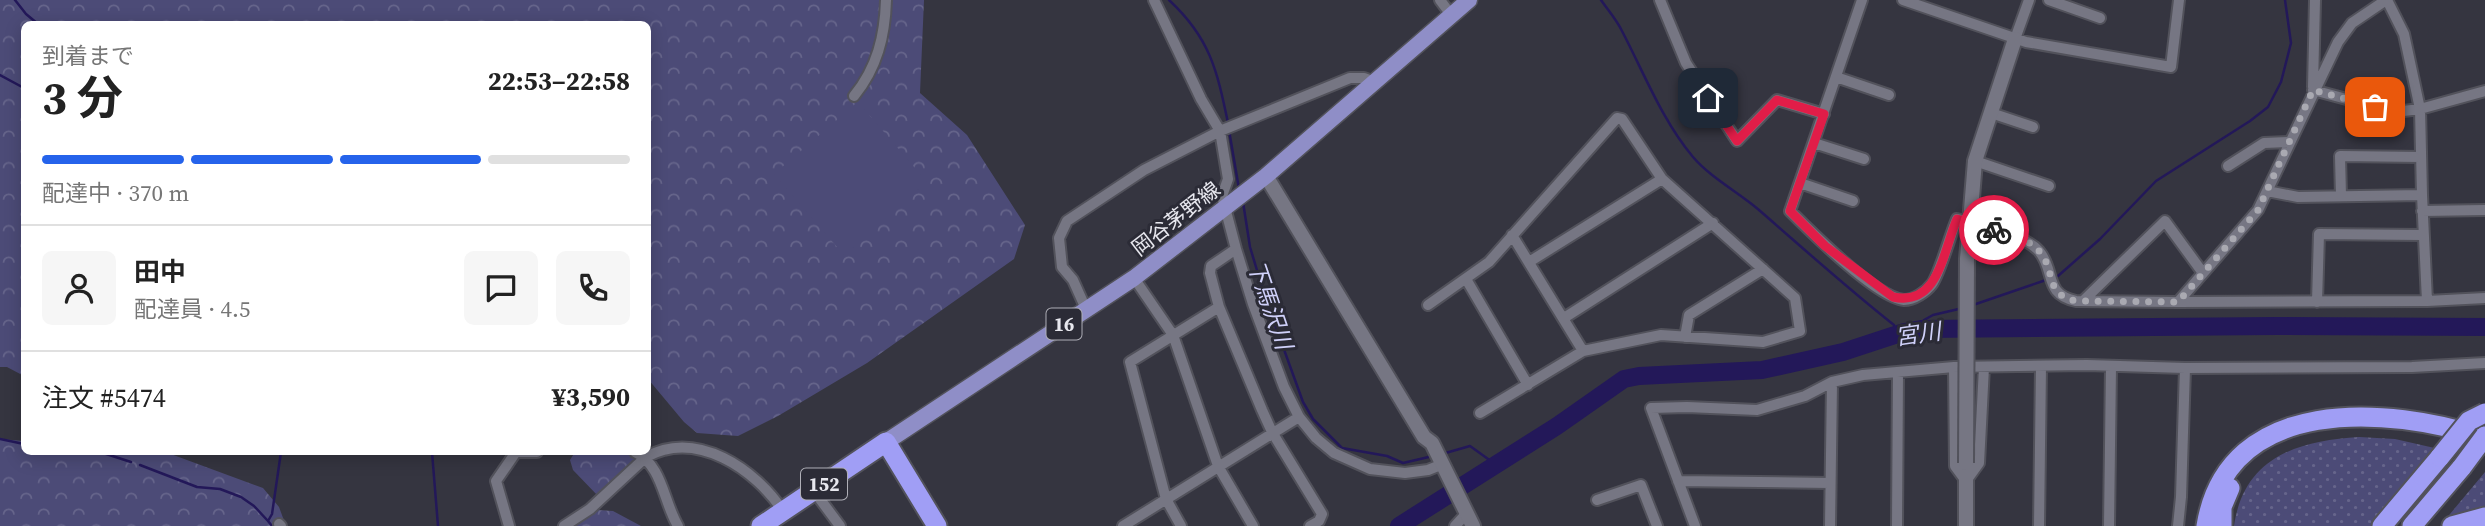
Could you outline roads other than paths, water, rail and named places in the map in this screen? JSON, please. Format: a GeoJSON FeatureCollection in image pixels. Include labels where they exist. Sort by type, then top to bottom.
{"type":"FeatureCollection","features":[{"type":"Feature","properties":{"kind":"highway"},"geometry":{"type":"LineString","coordinates":[[2412,526],[2450,462],[2485,413]]}},
{"type":"Feature","properties":{"kind":"highway"},"geometry":{"type":"LineString","coordinates":[[2206,526],[2210,502],[2223,475],[2238,458],[2250,446],[2296,426],[2323,420],[2384,417],[2454,428],[2485,437]]}},
{"type":"Feature","properties":{"kind":"highway"},"geometry":{"type":"LineString","coordinates":[[2222,526],[2222,507],[2231,485],[2250,462],[2277,444],[2309,435],[2383,428],[2438,436],[2485,450]]}},
{"type":"Feature","properties":{"kind":"highway"},"geometry":{"type":"LineString","coordinates":[[2382,526],[2450,462],[2485,437]]}},
{"type":"Feature","properties":{"kind":"highway","name":"152"},"geometry":{"type":"LineString","coordinates":[[761,526],[886,442]]}},
{"type":"Feature","properties":{"kind":"highway"},"geometry":{"type":"LineString","coordinates":[[886,442],[937,526]]}},
{"type":"Feature","properties":{"kind":"highway"},"geometry":{"type":"LineString","coordinates":[[2393,526],[2450,462]]}},
{"type":"Feature","properties":{"kind":"highway"},"geometry":{"type":"LineString","coordinates":[[2452,526],[2485,517]]}},
{"type":"Feature","properties":{"kind":"main road","name":"岡谷茅野線"},"geometry":{"type":"LineString","coordinates":[[886,442],[1134,278],[1266,176],[1469,0]]}},
{"type":"Feature","properties":{"kind":"street"},"geometry":{"type":"LineString","coordinates":[[854,96],[866,82],[878,57],[886,0]]}},
{"type":"Feature","properties":{"kind":"street"},"geometry":{"type":"LineString","coordinates":[[1154,0],[1201,99],[1226,129],[1228,179],[1222,196],[1237,199],[1236,249],[1284,387],[1299,417],[1316,438],[1334,453],[1370,469],[1405,473],[1428,470],[1442,460]]}},
{"type":"Feature","properties":{"kind":"street"},"geometry":{"type":"LineString","coordinates":[[1440,0],[1452,16]]}},
{"type":"Feature","properties":{"kind":"street"},"geometry":{"type":"LineString","coordinates":[[1660,0],[1686,62],[1737,141],[1777,100],[1824,114]]}},
{"type":"Feature","properties":{"kind":"street"},"geometry":{"type":"LineString","coordinates":[[1862,0],[1790,211],[1825,246],[1893,297],[1906,300],[1914,298],[1933,284],[1957,219],[2028,242],[2040,252],[2053,287],[2061,297],[2083,301],[2317,302],[2485,298]]}},
{"type":"Feature","properties":{"kind":"street"},"geometry":{"type":"LineString","coordinates":[[1903,0],[2015,39],[2171,67],[2179,0]]}},
{"type":"Feature","properties":{"kind":"street"},"geometry":{"type":"LineString","coordinates":[[1966,526],[1967,259],[1975,161],[2029,0]]}},
{"type":"Feature","properties":{"kind":"street"},"geometry":{"type":"LineString","coordinates":[[2049,0],[2100,18]]}},
{"type":"Feature","properties":{"kind":"street"},"geometry":{"type":"LineString","coordinates":[[2313,90],[2315,0]]}},
{"type":"Feature","properties":{"kind":"street"},"geometry":{"type":"LineString","coordinates":[[2178,302],[2258,210],[2337,42],[2352,23],[2386,0],[2403,34],[2420,109],[2422,235],[2427,301]]}},
{"type":"Feature","properties":{"kind":"street"},"geometry":{"type":"LineString","coordinates":[[1836,77],[1889,95]]}},
{"type":"Feature","properties":{"kind":"street"},"geometry":{"type":"LineString","coordinates":[[1086,309],[1073,280],[1062,267],[1059,238],[1067,221],[1144,170],[1226,129],[1350,78],[1364,78],[1375,82]]}},
{"type":"Feature","properties":{"kind":"street"},"geometry":{"type":"LineString","coordinates":[[2313,90],[2395,112],[2420,109],[2485,91]]}},
{"type":"Feature","properties":{"kind":"street"},"geometry":{"type":"LineString","coordinates":[[1992,113],[2033,127]]}},
{"type":"Feature","properties":{"kind":"street"},"geometry":{"type":"LineString","coordinates":[[1428,305],[1489,262],[1617,118],[1622,119],[1662,178],[1795,298],[1800,331],[1763,342],[1661,335],[1583,351],[1480,413]]}},
{"type":"Feature","properties":{"kind":"street"},"geometry":{"type":"LineString","coordinates":[[2228,166],[2264,143],[2290,142]]}},
{"type":"Feature","properties":{"kind":"street"},"geometry":{"type":"LineString","coordinates":[[1814,143],[1864,159]]}},
{"type":"Feature","properties":{"kind":"street"},"geometry":{"type":"LineString","coordinates":[[2340,197],[2340,156],[2421,157]]}},
{"type":"Feature","properties":{"kind":"street"},"geometry":{"type":"LineString","coordinates":[[1975,161],[2049,186]]}},
{"type":"Feature","properties":{"kind":"street"},"geometry":{"type":"LineString","coordinates":[[1266,176],[1424,437],[1432,443],[1442,460],[1468,515],[1455,526]]}},
{"type":"Feature","properties":{"kind":"street"},"geometry":{"type":"LineString","coordinates":[[1529,262],[1662,178]]}},
{"type":"Feature","properties":{"kind":"street"},"geometry":{"type":"LineString","coordinates":[[1800,183],[1853,201]]}},
{"type":"Feature","properties":{"kind":"street"},"geometry":{"type":"LineString","coordinates":[[2267,191],[2298,197],[2422,195]]}},
{"type":"Feature","properties":{"kind":"street"},"geometry":{"type":"LineString","coordinates":[[2422,211],[2485,210]]}},
{"type":"Feature","properties":{"kind":"street"},"geometry":{"type":"LineString","coordinates":[[2083,301],[2165,220],[2203,274]]}},
{"type":"Feature","properties":{"kind":"street"},"geometry":{"type":"LineString","coordinates":[[1563,318],[1713,223]]}},
{"type":"Feature","properties":{"kind":"street"},"geometry":{"type":"LineString","coordinates":[[2317,302],[2319,234],[2422,235]]}},
{"type":"Feature","properties":{"kind":"street"},"geometry":{"type":"LineString","coordinates":[[1512,235],[1583,351]]}},
{"type":"Feature","properties":{"kind":"street"},"geometry":{"type":"LineString","coordinates":[[1236,249],[1211,266],[1210,273],[1219,307],[1272,432],[1322,514],[1319,521],[1310,526]]}},
{"type":"Feature","properties":{"kind":"street"},"geometry":{"type":"LineString","coordinates":[[1685,337],[1689,316],[1763,269]]}},
{"type":"Feature","properties":{"kind":"street"},"geometry":{"type":"LineString","coordinates":[[1134,278],[1173,335],[1218,466],[1253,526]]}},
{"type":"Feature","properties":{"kind":"street"},"geometry":{"type":"LineString","coordinates":[[1466,279],[1528,385]]}},
{"type":"Feature","properties":{"kind":"street"},"geometry":{"type":"LineString","coordinates":[[1181,526],[1166,499],[1130,362],[1219,307]]}},
{"type":"Feature","properties":{"kind":"street"},"geometry":{"type":"LineString","coordinates":[[1695,526],[1651,408],[1757,410],[1805,396],[1832,382],[1863,375],[1954,367],[2412,367],[2485,363]]}},
{"type":"Feature","properties":{"kind":"street"},"geometry":{"type":"LineString","coordinates":[[2039,526],[2041,366]]}},
{"type":"Feature","properties":{"kind":"street"},"geometry":{"type":"LineString","coordinates":[[2109,526],[2111,366]]}},
{"type":"Feature","properties":{"kind":"street"},"geometry":{"type":"LineString","coordinates":[[1954,367],[1955,466],[1966,481]]}},
{"type":"Feature","properties":{"kind":"street"},"geometry":{"type":"LineString","coordinates":[[1966,481],[1979,463],[1984,367]]}},
{"type":"Feature","properties":{"kind":"street"},"geometry":{"type":"LineString","coordinates":[[2178,526],[2185,368]]}},
{"type":"Feature","properties":{"kind":"street"},"geometry":{"type":"LineString","coordinates":[[1897,526],[1898,373]]}},
{"type":"Feature","properties":{"kind":"street"},"geometry":{"type":"LineString","coordinates":[[1830,526],[1832,382]]}},
{"type":"Feature","properties":{"kind":"street"},"geometry":{"type":"LineString","coordinates":[[1123,526],[1299,417]]}},
{"type":"Feature","properties":{"kind":"street"},"geometry":{"type":"LineString","coordinates":[[651,454],[677,447],[692,447],[726,458],[768,490],[783,511]]}},
{"type":"Feature","properties":{"kind":"street"},"geometry":{"type":"LineString","coordinates":[[509,526],[496,481],[516,455]]}},
{"type":"Feature","properties":{"kind":"street"},"geometry":{"type":"LineString","coordinates":[[642,455],[646,457],[657,475],[678,526]]}},
{"type":"Feature","properties":{"kind":"street"},"geometry":{"type":"LineString","coordinates":[[564,526],[590,509],[650,455]]}},
{"type":"Feature","properties":{"kind":"street"},"geometry":{"type":"LineString","coordinates":[[1678,481],[1830,483]]}},
{"type":"Feature","properties":{"kind":"street"},"geometry":{"type":"LineString","coordinates":[[1597,500],[1641,485],[1657,526]]}},
{"type":"Feature","properties":{"kind":"street"},"geometry":{"type":"LineString","coordinates":[[814,491],[840,526]]}},
{"type":"Feature","properties":{"kind":"waterway"},"geometry":{"type":"LineString","coordinates":[[15,0],[34,21]]}},
{"type":"Feature","properties":{"kind":"waterway","name":"下馬沢川"},"geometry":{"type":"LineString","coordinates":[[1169,0],[1194,28],[1210,56],[1228,123]]}},
{"type":"Feature","properties":{"kind":"waterway"},"geometry":{"type":"LineString","coordinates":[[1601,0],[1620,27],[1663,112],[1693,157],[1894,325],[1896,334]]}},
{"type":"Feature","properties":{"kind":"waterway"},"geometry":{"type":"LineString","coordinates":[[2052,277],[2058,276],[2100,239],[2156,181],[2268,107],[2281,82],[2291,43],[2285,0]]}},
{"type":"Feature","properties":{"kind":"waterway"},"geometry":{"type":"LineString","coordinates":[[0,75],[21,86]]}},
{"type":"Feature","properties":{"kind":"waterway","name":"下馬沢川"},"geometry":{"type":"LineString","coordinates":[[1229,130],[1239,189]]}},
{"type":"Feature","properties":{"kind":"waterway","name":"下馬沢川"},"geometry":{"type":"LineString","coordinates":[[1243,202],[1250,247],[1265,297],[1303,402],[1313,419],[1342,448],[1387,456],[1403,463],[1433,456]]}},
{"type":"Feature","properties":{"kind":"waterway"},"geometry":{"type":"LineString","coordinates":[[1973,305],[2046,280]]}},
{"type":"Feature","properties":{"kind":"waterway"},"geometry":{"type":"LineString","coordinates":[[1921,329],[1924,320],[1933,315],[1963,308]]}},
{"type":"Feature","properties":{"kind":"waterway","name":"宮川"},"geometry":{"type":"LineString","coordinates":[[1399,526],[1557,426],[1624,379],[1639,376],[1762,370],[1843,352],[1921,329],[2485,327]]}},
{"type":"Feature","properties":{"kind":"waterway"},"geometry":{"type":"LineString","coordinates":[[0,439],[21,443]]}},
{"type":"Feature","properties":{"kind":"waterway","name":"下馬沢川"},"geometry":{"type":"LineString","coordinates":[[1442,454],[1470,446],[1495,464]]}},
{"type":"Feature","properties":{"kind":"waterway"},"geometry":{"type":"LineString","coordinates":[[109,455],[131,462]]}},
{"type":"Feature","properties":{"kind":"waterway"},"geometry":{"type":"LineString","coordinates":[[272,526],[268,521],[272,514],[281,455]]}},
{"type":"Feature","properties":{"kind":"waterway"},"geometry":{"type":"LineString","coordinates":[[432,455],[438,526]]}},
{"type":"Feature","properties":{"kind":"waterway"},"geometry":{"type":"LineString","coordinates":[[140,465],[197,487],[220,489],[241,497],[268,521]]}}]}
